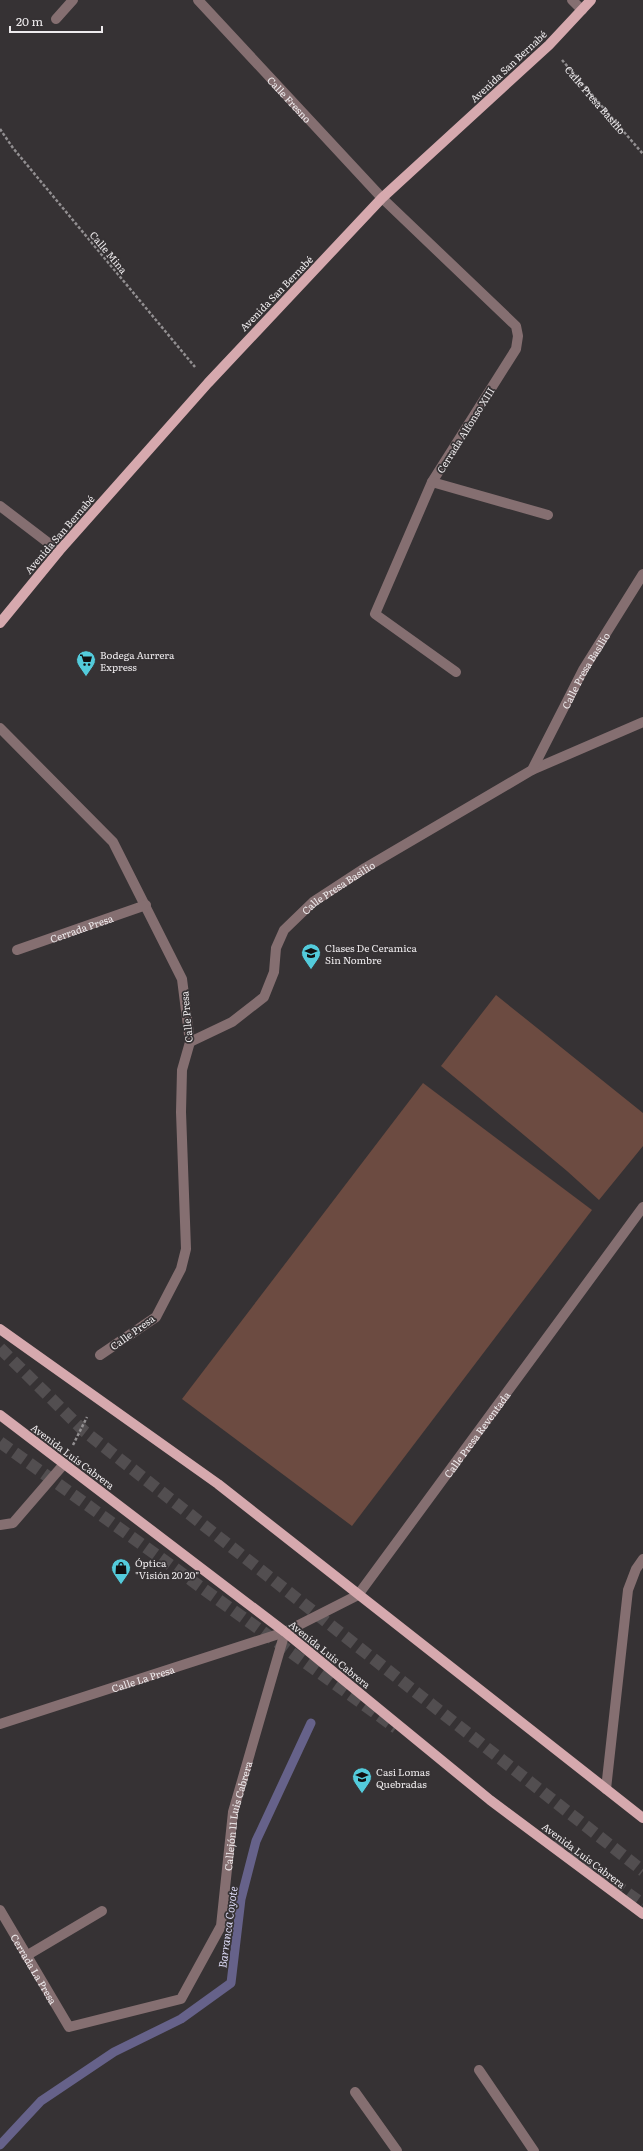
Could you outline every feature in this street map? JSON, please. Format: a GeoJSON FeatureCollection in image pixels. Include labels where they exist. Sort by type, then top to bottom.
{"type":"FeatureCollection","features":[{"type":"Feature","properties":{"kind":"main road","name":"Avenida San Bernabé"},"geometry":{"type":"LineString","coordinates":[[0,623],[59,551],[208,383],[382,198],[549,45],[591,0]]}},
{"type":"Feature","properties":{"kind":"main road"},"geometry":{"type":"LineString","coordinates":[[0,1329],[218,1484],[643,1818]]}},
{"type":"Feature","properties":{"kind":"main road","name":"Avenida Luis Cabrera"},"geometry":{"type":"LineString","coordinates":[[0,1415],[285,1632],[490,1800],[643,1914]]}},
{"type":"Feature","properties":{"kind":"street"},"geometry":{"type":"LineString","coordinates":[[56,19],[73,0]]}},
{"type":"Feature","properties":{"kind":"street","name":"Calle Fresno"},"geometry":{"type":"LineString","coordinates":[[198,0],[382,198]]}},
{"type":"Feature","properties":{"kind":"street"},"geometry":{"type":"LineString","coordinates":[[572,0],[582,10]]}},
{"type":"Feature","properties":{"kind":"street","name":"Cerrada Alfonso XIII"},"geometry":{"type":"LineString","coordinates":[[382,198],[516,326],[518,336],[516,349],[432,482],[375,614],[456,672]]}},
{"type":"Feature","properties":{"kind":"street"},"geometry":{"type":"LineString","coordinates":[[432,482],[548,515]]}},
{"type":"Feature","properties":{"kind":"street"},"geometry":{"type":"LineString","coordinates":[[0,506],[59,551]]}},
{"type":"Feature","properties":{"kind":"street","name":"Calle Presa Basilio"},"geometry":{"type":"LineString","coordinates":[[532,770],[583,670],[643,574]]}},
{"type":"Feature","properties":{"kind":"street","name":"Calle Presa Basilio"},"geometry":{"type":"LineString","coordinates":[[190,1042],[232,1022],[264,997],[274,972],[276,948],[284,930],[313,902],[365,868],[532,770],[643,722]]}},
{"type":"Feature","properties":{"kind":"street","name":"Calle Presa"},"geometry":{"type":"LineString","coordinates":[[0,728],[113,842],[182,979],[190,1042],[182,1070],[181,1112],[186,1249],[181,1269],[156,1317],[100,1355]]}},
{"type":"Feature","properties":{"kind":"street","name":"Cerrada Presa"},"geometry":{"type":"LineString","coordinates":[[17,950],[146,905]]}},
{"type":"Feature","properties":{"kind":"street","name":"Calle Presa Reventada"},"geometry":{"type":"LineString","coordinates":[[285,1632],[358,1595],[643,1208]]}},
{"type":"Feature","properties":{"kind":"street"},"geometry":{"type":"LineString","coordinates":[[0,1524],[13,1522],[64,1464]]}},
{"type":"Feature","properties":{"kind":"street"},"geometry":{"type":"LineString","coordinates":[[606,1789],[628,1590],[636,1569],[643,1559]]}},
{"type":"Feature","properties":{"kind":"street","name":"Calle La Presa"},"geometry":{"type":"LineString","coordinates":[[0,1724],[285,1632]]}},
{"type":"Feature","properties":{"kind":"street","name":"Callejón 11 Luis Cabrera"},"geometry":{"type":"LineString","coordinates":[[69,2027],[181,1999],[221,1926],[233,1812],[285,1632]]}},
{"type":"Feature","properties":{"kind":"street","name":"Cerrada La Presa"},"geometry":{"type":"LineString","coordinates":[[0,1910],[69,2027]]}},
{"type":"Feature","properties":{"kind":"street"},"geometry":{"type":"LineString","coordinates":[[26,1956],[102,1910]]}},
{"type":"Feature","properties":{"kind":"street"},"geometry":{"type":"LineString","coordinates":[[478,2070],[534,2151]]}},
{"type":"Feature","properties":{"kind":"street"},"geometry":{"type":"LineString","coordinates":[[355,2092],[397,2151]]}},
{"type":"Feature","properties":{"kind":"path","name":"Calle Presa Basilio"},"geometry":{"type":"LineString","coordinates":[[549,45],[643,154]]}},
{"type":"Feature","properties":{"kind":"path","name":"Calle Mina"},"geometry":{"type":"LineString","coordinates":[[0,130],[18,154],[208,383]]}},
{"type":"Feature","properties":{"kind":"path"},"geometry":{"type":"LineString","coordinates":[[64,1464],[96,1398]]}},
{"type":"Feature","properties":{"kind":"shaded area"},"geometry":{"type":"Polygon","coordinates":[[[496,995],[643,1113],[643,1146],[599,1200],[567,1171],[441,1066],[496,995]]]}},
{"type":"Feature","properties":{"kind":"shaded area"},"geometry":{"type":"Polygon","coordinates":[[[423,1083],[592,1210],[352,1526],[182,1399],[423,1083]]]}},
{"type":"Feature","properties":{"kind":"waterway","name":"Barranca Coyote"},"geometry":{"type":"LineString","coordinates":[[0,2145],[41,2101],[114,2052],[181,2019],[231,1983],[241,1899],[256,1841],[311,1723]]}},
{"type":"Feature","properties":{"kind":"tunnel"},"geometry":{"type":"LineString","coordinates":[[0,1348],[84,1431],[643,1871]]}},
{"type":"Feature","properties":{"kind":"tunnel"},"geometry":{"type":"LineString","coordinates":[[0,1442],[396,1728]]}},
{"type":"Feature","properties":{"kind":"tunnel"},"geometry":{"type":"LineString","coordinates":[[554,1842],[643,1904]]}},
{"type":"Feature","properties":{"kind":"place","name":"Bodega Aurrera Express"},"geometry":{"type":"Point","coordinates":[86,677]}},
{"type":"Feature","properties":{"kind":"place","name":"Clases De Ceramica Sin Nombre"},"geometry":{"type":"Point","coordinates":[311,970]}},
{"type":"Feature","properties":{"kind":"place","name":"Óptica \"Visión 20 20\""},"geometry":{"type":"Point","coordinates":[121,1585]}},
{"type":"Feature","properties":{"kind":"place","name":"Casi Lomas Quebradas"},"geometry":{"type":"Point","coordinates":[362,1794]}}]}
